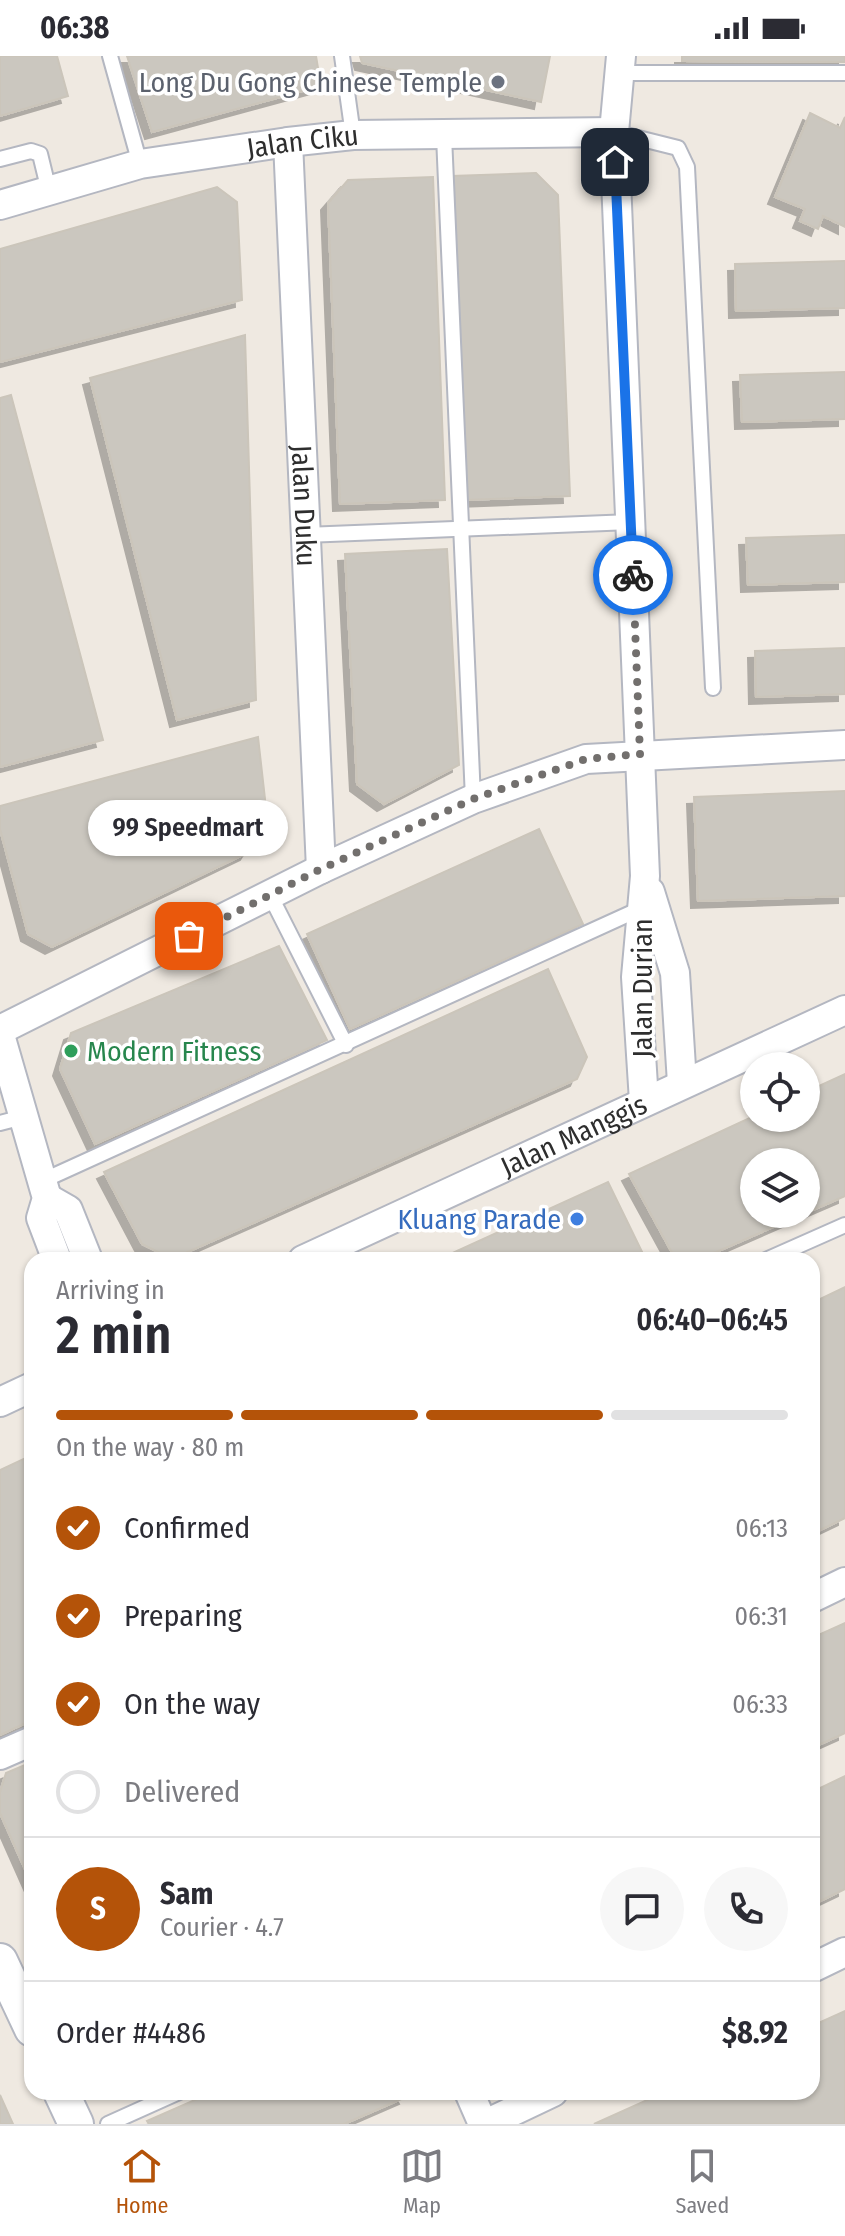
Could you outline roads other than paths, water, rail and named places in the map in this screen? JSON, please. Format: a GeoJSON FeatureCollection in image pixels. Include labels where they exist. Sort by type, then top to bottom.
{"type":"FeatureCollection","features":[{"type":"Feature","properties":{"kind":"street","name":"Jalan Durian"},"geometry":{"type":"LineString","coordinates":[[621,64],[614,132],[645,876],[636,977],[644,1101]]}},
{"type":"Feature","properties":{"kind":"street","name":"Jalan Ciku"},"geometry":{"type":"LineString","coordinates":[[0,205],[140,164],[288,142],[353,135],[614,132]]}},
{"type":"Feature","properties":{"kind":"street","name":"Jalan Duku"},"geometry":{"type":"LineString","coordinates":[[288,142],[321,869]]}},
{"type":"Feature","properties":{"kind":"street"},"geometry":{"type":"LineString","coordinates":[[85,1252],[68,1210],[44,1189],[11,1120],[0,1033],[321,869],[473,799],[586,759],[845,745]]}},
{"type":"Feature","properties":{"kind":"street","name":"Jalan Durian"},"geometry":{"type":"LineString","coordinates":[[645,876],[675,973],[682,1083]]}},
{"type":"Feature","properties":{"kind":"street","name":"Jalan Manggis"},"geometry":{"type":"LineString","coordinates":[[352,1250],[644,1101],[845,1010]]}},
{"type":"Feature","properties":{"kind":"street"},"geometry":{"type":"LineString","coordinates":[[44,1189],[41,1218],[54,1252]]}},
{"type":"Feature","properties":{"kind":"street"},"geometry":{"type":"LineString","coordinates":[[0,1402],[24,1391]]}},
{"type":"Feature","properties":{"kind":"street"},"geometry":{"type":"LineString","coordinates":[[820,1594],[845,1582]]}},
{"type":"Feature","properties":{"kind":"street"},"geometry":{"type":"LineString","coordinates":[[0,1755],[24,1744]]}},
{"type":"Feature","properties":{"kind":"street"},"geometry":{"type":"LineString","coordinates":[[820,1964],[845,1952]]}},
{"type":"Feature","properties":{"kind":"street"},"geometry":{"type":"LineString","coordinates":[[0,1961],[24,2012]]}},
{"type":"Feature","properties":{"kind":"street"},"geometry":{"type":"LineString","coordinates":[[65,2100],[76,2124]]}},
{"type":"Feature","properties":{"kind":"street"},"geometry":{"type":"LineString","coordinates":[[475,2100],[491,2123],[530,2100]]}},
{"type":"Feature","properties":{"kind":"lane"},"geometry":{"type":"LineString","coordinates":[[110,56],[140,164]]}},
{"type":"Feature","properties":{"kind":"lane"},"geometry":{"type":"LineString","coordinates":[[342,56],[353,135]]}},
{"type":"Feature","properties":{"kind":"lane"},"geometry":{"type":"LineString","coordinates":[[621,64],[845,73]]}},
{"type":"Feature","properties":{"kind":"lane"},"geometry":{"type":"LineString","coordinates":[[614,132],[678,148],[687,167],[713,688]]}},
{"type":"Feature","properties":{"kind":"lane"},"geometry":{"type":"LineString","coordinates":[[444,136],[473,799]]}},
{"type":"Feature","properties":{"kind":"lane"},"geometry":{"type":"LineString","coordinates":[[0,159],[31,151],[40,154],[49,191]]}},
{"type":"Feature","properties":{"kind":"lane"},"geometry":{"type":"LineString","coordinates":[[305,535],[631,522]]}},
{"type":"Feature","properties":{"kind":"lane"},"geometry":{"type":"LineString","coordinates":[[270,895],[346,1045]]}},
{"type":"Feature","properties":{"kind":"lane"},"geometry":{"type":"LineString","coordinates":[[44,1189],[642,908]]}},
{"type":"Feature","properties":{"kind":"lane"},"geometry":{"type":"LineString","coordinates":[[784,1252],[845,1225]]}},
{"type":"Feature","properties":{"kind":"lane"},"geometry":{"type":"LineString","coordinates":[[108,2124],[161,2100]]}},
{"type":"Feature","properties":{"kind":"place","name":"Long Du Gong Chinese Temple"},"geometry":{"type":"Point","coordinates":[498,82]}},
{"type":"Feature","properties":{"kind":"place","name":"99 Speedmart"},"geometry":{"type":"Point","coordinates":[189,936]}},
{"type":"Feature","properties":{"kind":"place","name":"Modern Fitness"},"geometry":{"type":"Point","coordinates":[71,1051]}},
{"type":"Feature","properties":{"kind":"place","name":"Kluang Parade"},"geometry":{"type":"Point","coordinates":[577,1219]}}]}
